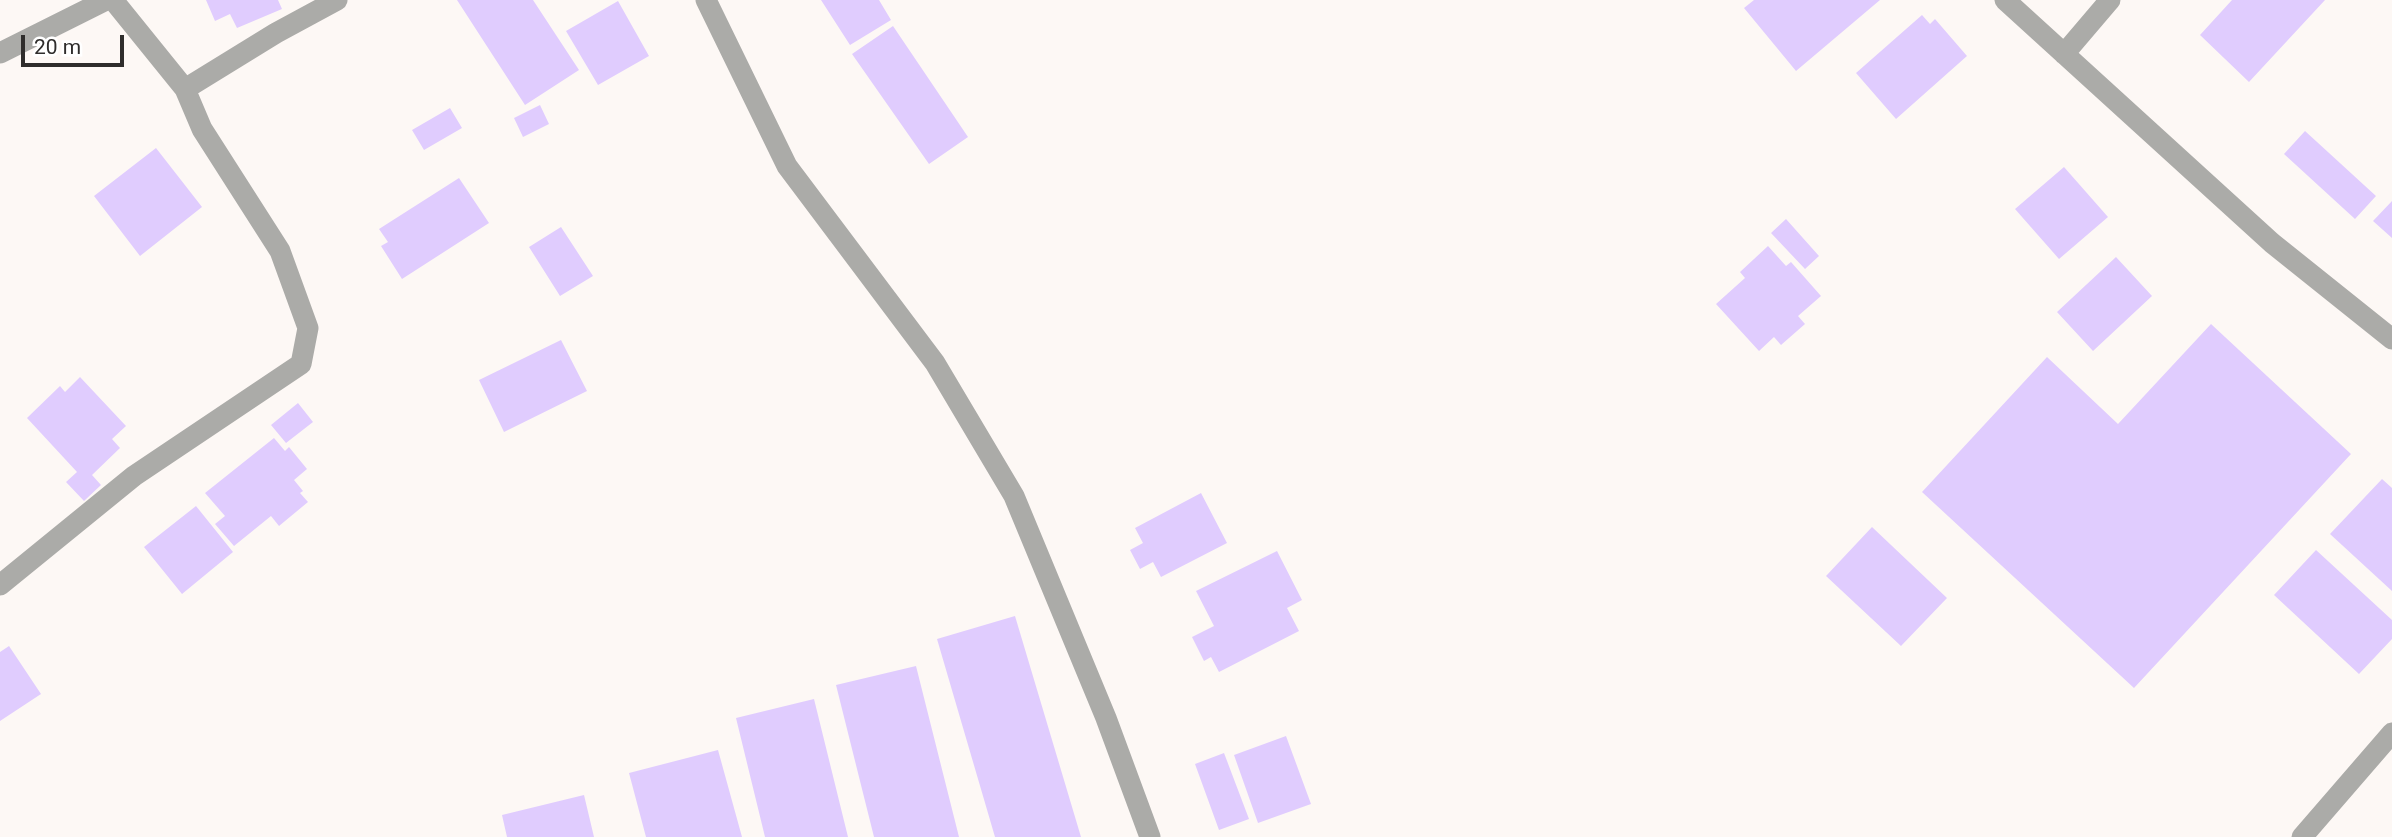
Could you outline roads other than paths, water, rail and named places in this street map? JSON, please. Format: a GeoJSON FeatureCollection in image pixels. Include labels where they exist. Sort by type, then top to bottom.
{"type":"FeatureCollection","features":[{"type":"Feature","properties":{"kind":"street"},"geometry":{"type":"LineString","coordinates":[[0,53],[106,0]]}},
{"type":"Feature","properties":{"kind":"street"},"geometry":{"type":"LineString","coordinates":[[0,585],[134,476],[301,364],[308,328],[280,251],[202,129],[185,89],[113,0]]}},
{"type":"Feature","properties":{"kind":"street"},"geometry":{"type":"LineString","coordinates":[[185,89],[276,33],[337,0]]}},
{"type":"Feature","properties":{"kind":"street"},"geometry":{"type":"LineString","coordinates":[[706,0],[787,166],[935,363],[1014,496],[1106,718],[1150,837]]}},
{"type":"Feature","properties":{"kind":"street"},"geometry":{"type":"LineString","coordinates":[[2005,0],[2272,243],[2392,339]]}},
{"type":"Feature","properties":{"kind":"street"},"geometry":{"type":"LineString","coordinates":[[2064,54],[2110,0]]}},
{"type":"Feature","properties":{"kind":"street"},"geometry":{"type":"LineString","coordinates":[[2302,837],[2392,733]]}}]}
